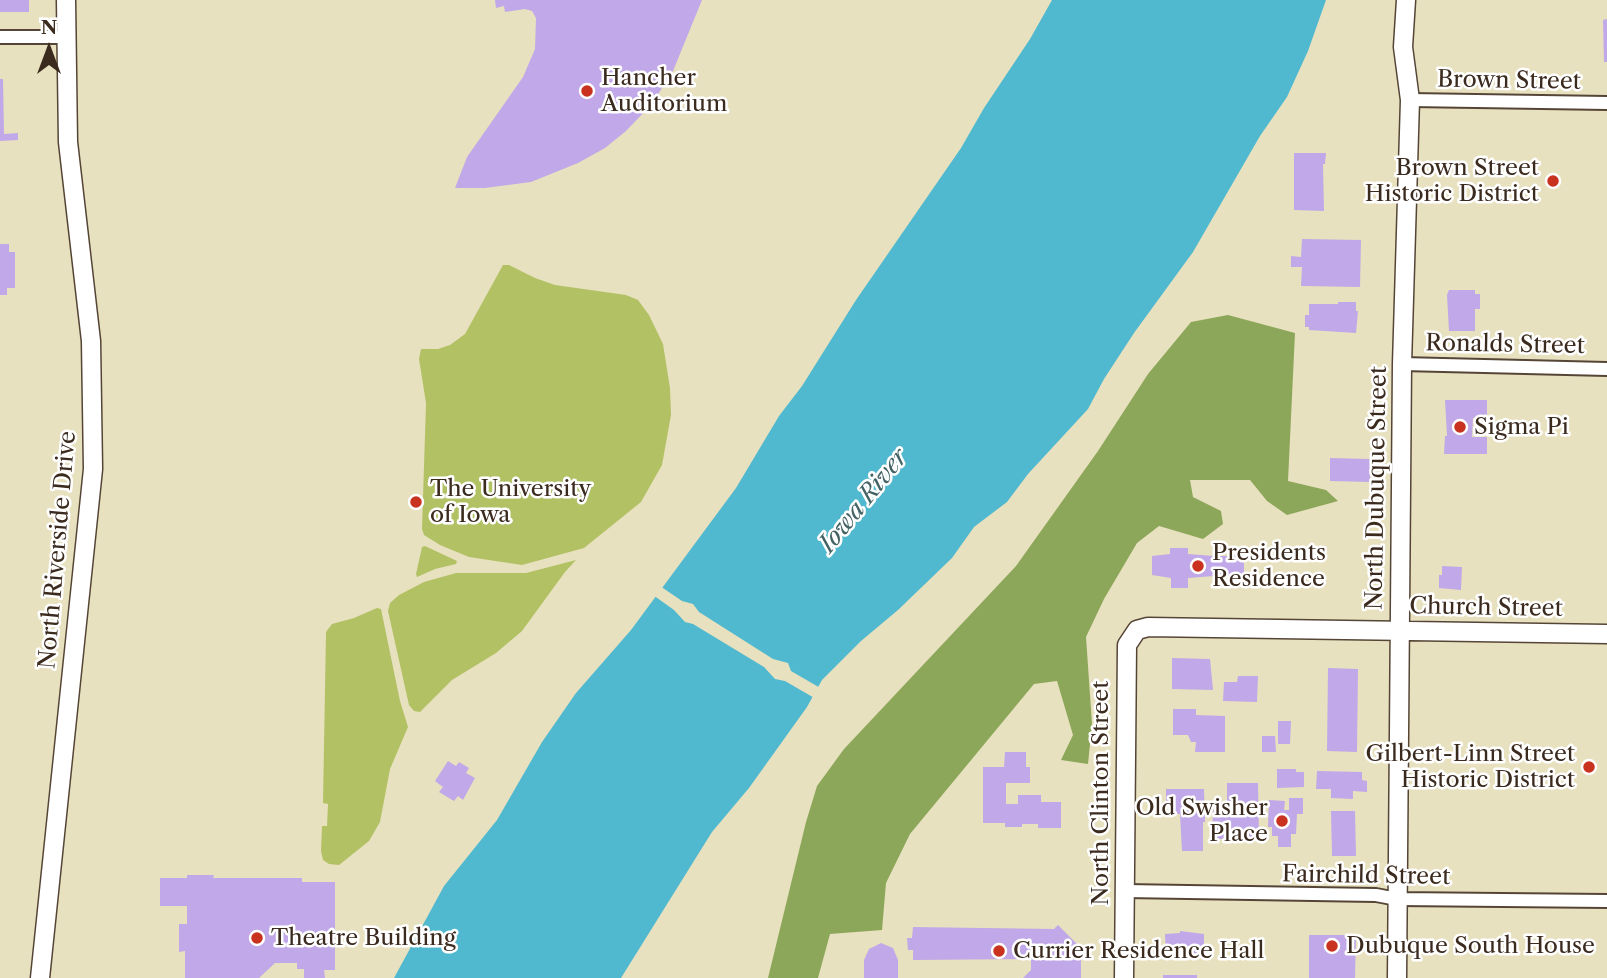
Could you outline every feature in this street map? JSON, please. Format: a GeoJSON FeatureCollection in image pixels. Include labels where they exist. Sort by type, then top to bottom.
{"type":"FeatureCollection","features":[{"type":"Feature","properties":{"kind":"street","name":"North Riverside Drive"},"geometry":{"type":"LineString","coordinates":[[40,978],[93,469],[91,341],[68,142],[66,0]]}},
{"type":"Feature","properties":{"kind":"street","name":"North Dubuque Street"},"geometry":{"type":"LineString","coordinates":[[1397,978],[1402,364],[1410,100],[1403,47],[1406,0]]}},
{"type":"Feature","properties":{"kind":"street"},"geometry":{"type":"LineString","coordinates":[[0,37],[66,37]]}},
{"type":"Feature","properties":{"kind":"street","name":"Brown Street"},"geometry":{"type":"LineString","coordinates":[[1410,100],[1607,103]]}},
{"type":"Feature","properties":{"kind":"street","name":"Ronalds Street"},"geometry":{"type":"LineString","coordinates":[[1402,364],[1607,369]]}},
{"type":"Feature","properties":{"kind":"street","name":"Church Street"},"geometry":{"type":"LineString","coordinates":[[1154,627],[1607,634]]}},
{"type":"Feature","properties":{"kind":"street","name":"North Clinton Street"},"geometry":{"type":"LineString","coordinates":[[1124,978],[1127,645],[1137,630],[1154,627]]}},
{"type":"Feature","properties":{"kind":"street","name":"Fairchild Street"},"geometry":{"type":"LineString","coordinates":[[1125,891],[1376,895],[1397,899],[1607,901]]}},
{"type":"Feature","properties":{"kind":"green space"},"geometry":{"type":"Polygon","coordinates":[[[503,265],[509,265],[555,285],[626,295],[638,300],[649,315],[663,344],[670,388],[671,415],[662,465],[641,502],[584,548],[522,565],[469,557],[440,545],[424,535],[422,529],[426,403],[419,359],[421,349],[438,349],[450,345],[465,334],[503,265]]]}},
{"type":"Feature","properties":{"kind":"green space"},"geometry":{"type":"Polygon","coordinates":[[[1228,315],[1295,333],[1288,481],[1326,490],[1338,501],[1287,515],[1267,501],[1250,480],[1190,480],[1193,497],[1221,511],[1223,524],[1203,539],[1159,526],[1137,543],[1104,599],[1086,637],[1092,724],[1088,764],[1061,760],[1073,735],[1057,681],[1034,684],[910,834],[886,883],[882,930],[830,934],[818,978],[768,978],[817,786],[844,749],[1016,566],[1098,451],[1148,374],[1191,322],[1228,315]]]}},
{"type":"Feature","properties":{"kind":"green space"},"geometry":{"type":"Polygon","coordinates":[[[422,547],[457,561],[456,564],[417,577],[422,547]]]}},
{"type":"Feature","properties":{"kind":"green space"},"geometry":{"type":"Polygon","coordinates":[[[576,560],[522,631],[496,653],[452,680],[420,712],[414,711],[409,705],[388,611],[390,603],[424,582],[456,573],[526,573],[576,560]]]}},
{"type":"Feature","properties":{"kind":"green space"},"geometry":{"type":"Polygon","coordinates":[[[377,608],[381,609],[408,727],[390,769],[380,822],[369,841],[339,865],[329,864],[323,860],[321,851],[322,826],[327,826],[328,804],[323,803],[326,632],[332,624],[377,608]]]}},
{"type":"Feature","properties":{"kind":"water","name":"Iowa River"},"geometry":{"type":"Polygon","coordinates":[[[1052,0],[1326,0],[1308,51],[1287,97],[1260,136],[1193,252],[1134,333],[1088,409],[1028,474],[1007,502],[974,527],[952,558],[822,680],[807,707],[749,788],[712,832],[621,978],[394,978],[444,886],[497,820],[542,742],[576,693],[631,630],[736,488],[779,416],[802,386],[856,300],[961,148],[1052,0]]]}},
{"type":"Feature","properties":{"kind":"pier"},"geometry":{"type":"Polygon","coordinates":[[[660,586],[682,601],[693,604],[699,612],[773,659],[788,663],[791,671],[822,689],[816,699],[785,681],[775,679],[764,667],[693,624],[685,622],[653,595],[660,586]]]}},
{"type":"Feature","properties":{"kind":"building"},"geometry":{"type":"Polygon","coordinates":[[[0,0],[29,0],[29,12],[0,12],[0,0]]]}},
{"type":"Feature","properties":{"kind":"building","name":"Hancher Auditorium"},"geometry":{"type":"Polygon","coordinates":[[[495,0],[702,0],[673,71],[651,105],[605,148],[578,163],[531,182],[485,188],[455,188],[467,157],[523,77],[535,49],[536,18],[532,11],[525,9],[505,12],[504,6],[496,8],[495,0]]]}},
{"type":"Feature","properties":{"kind":"building"},"geometry":{"type":"Polygon","coordinates":[[[1607,19],[1607,62],[1604,62],[1603,20],[1607,19]]]}},
{"type":"Feature","properties":{"kind":"building"},"geometry":{"type":"Polygon","coordinates":[[[0,79],[3,79],[4,134],[18,133],[18,140],[0,141],[0,79]]]}},
{"type":"Feature","properties":{"kind":"building"},"geometry":{"type":"Polygon","coordinates":[[[1294,153],[1326,153],[1323,164],[1324,211],[1294,210],[1294,153]]]}},
{"type":"Feature","properties":{"kind":"building"},"geometry":{"type":"Polygon","coordinates":[[[1302,239],[1361,240],[1360,287],[1301,286],[1302,267],[1291,267],[1291,256],[1301,257],[1302,239]]]}},
{"type":"Feature","properties":{"kind":"building"},"geometry":{"type":"Polygon","coordinates":[[[0,244],[9,244],[9,252],[15,252],[15,288],[7,288],[7,295],[0,295],[0,244]]]}},
{"type":"Feature","properties":{"kind":"building"},"geometry":{"type":"Polygon","coordinates":[[[1449,290],[1475,290],[1475,294],[1480,294],[1480,309],[1475,309],[1475,331],[1449,331],[1449,290]]]}},
{"type":"Feature","properties":{"kind":"building"},"geometry":{"type":"Polygon","coordinates":[[[1356,302],[1356,333],[1309,330],[1309,327],[1305,327],[1309,304],[1356,302]]]}},
{"type":"Feature","properties":{"kind":"building","name":"Sigma Pi"},"geometry":{"type":"Polygon","coordinates":[[[1445,400],[1487,400],[1487,418],[1473,418],[1472,437],[1487,437],[1487,454],[1444,454],[1447,436],[1445,400]]]}},
{"type":"Feature","properties":{"kind":"building"},"geometry":{"type":"Polygon","coordinates":[[[1330,458],[1370,459],[1370,482],[1330,481],[1330,458]]]}},
{"type":"Feature","properties":{"kind":"building","name":"Presidents Residence"},"geometry":{"type":"Polygon","coordinates":[[[1170,548],[1188,548],[1188,554],[1214,556],[1214,559],[1218,559],[1218,556],[1244,556],[1244,576],[1218,576],[1218,573],[1215,573],[1214,576],[1188,578],[1188,588],[1171,588],[1171,578],[1152,575],[1152,556],[1170,554],[1170,548]]]}},
{"type":"Feature","properties":{"kind":"building"},"geometry":{"type":"Polygon","coordinates":[[[1442,566],[1462,567],[1461,590],[1439,588],[1442,566]]]}},
{"type":"Feature","properties":{"kind":"building"},"geometry":{"type":"Polygon","coordinates":[[[1172,658],[1210,659],[1213,690],[1172,689],[1172,658]]]}},
{"type":"Feature","properties":{"kind":"building"},"geometry":{"type":"Polygon","coordinates":[[[1328,668],[1358,669],[1357,752],[1327,751],[1328,668]]]}},
{"type":"Feature","properties":{"kind":"building"},"geometry":{"type":"Polygon","coordinates":[[[1238,676],[1258,676],[1257,702],[1223,701],[1224,682],[1237,682],[1238,676]]]}},
{"type":"Feature","properties":{"kind":"building"},"geometry":{"type":"Polygon","coordinates":[[[1173,709],[1196,709],[1196,715],[1225,716],[1225,752],[1195,752],[1196,742],[1191,742],[1188,735],[1173,735],[1173,709]]]}},
{"type":"Feature","properties":{"kind":"building"},"geometry":{"type":"Polygon","coordinates":[[[1278,721],[1291,721],[1290,744],[1278,744],[1278,721]]]}},
{"type":"Feature","properties":{"kind":"building"},"geometry":{"type":"Polygon","coordinates":[[[1262,736],[1275,736],[1276,752],[1262,752],[1262,736]]]}},
{"type":"Feature","properties":{"kind":"building"},"geometry":{"type":"Polygon","coordinates":[[[1005,752],[1026,752],[1026,767],[1030,767],[1030,783],[1006,783],[1006,804],[1018,804],[1018,795],[1041,795],[1041,802],[1061,802],[1061,828],[1038,828],[1038,824],[1005,827],[1005,823],[983,823],[983,767],[1004,767],[1005,752]]]}},
{"type":"Feature","properties":{"kind":"building"},"geometry":{"type":"Polygon","coordinates":[[[448,761],[456,766],[459,762],[469,768],[466,773],[475,778],[463,800],[458,796],[454,801],[439,792],[443,787],[435,781],[448,761]]]}},
{"type":"Feature","properties":{"kind":"building"},"geometry":{"type":"Polygon","coordinates":[[[1277,769],[1304,772],[1304,787],[1277,788],[1277,769]]]}},
{"type":"Feature","properties":{"kind":"building"},"geometry":{"type":"Polygon","coordinates":[[[1317,771],[1362,772],[1362,780],[1367,781],[1367,792],[1353,791],[1353,799],[1331,798],[1331,789],[1316,789],[1317,771]]]}},
{"type":"Feature","properties":{"kind":"building"},"geometry":{"type":"Polygon","coordinates":[[[1227,783],[1258,783],[1259,839],[1212,839],[1213,810],[1240,812],[1240,808],[1232,808],[1232,803],[1227,803],[1227,783]]]}},
{"type":"Feature","properties":{"kind":"building"},"geometry":{"type":"Polygon","coordinates":[[[1166,789],[1204,789],[1203,851],[1182,851],[1180,814],[1173,814],[1173,805],[1166,805],[1166,789]]]}},
{"type":"Feature","properties":{"kind":"building","name":"Old Swisher Place"},"geometry":{"type":"Polygon","coordinates":[[[1289,798],[1303,798],[1303,814],[1297,814],[1296,834],[1291,834],[1291,847],[1278,847],[1278,836],[1272,836],[1272,827],[1268,827],[1269,800],[1285,801],[1284,810],[1289,810],[1289,798]]]}},
{"type":"Feature","properties":{"kind":"building"},"geometry":{"type":"Polygon","coordinates":[[[1331,811],[1355,811],[1356,856],[1332,856],[1331,811]]]}},
{"type":"Feature","properties":{"kind":"building","name":"Theatre Building"},"geometry":{"type":"Polygon","coordinates":[[[187,875],[214,875],[213,878],[302,878],[302,882],[335,882],[335,970],[324,970],[325,978],[304,978],[304,969],[297,969],[297,963],[275,963],[259,978],[185,978],[185,951],[179,952],[179,924],[187,924],[187,906],[160,906],[160,878],[187,878],[187,875]]]}},
{"type":"Feature","properties":{"kind":"building","name":"Currier Residence Hall"},"geometry":{"type":"Polygon","coordinates":[[[1058,925],[1086,953],[1081,956],[1081,978],[1023,978],[1031,970],[1031,959],[913,960],[913,950],[908,950],[907,938],[912,938],[913,927],[1054,929],[1058,925]]]}},
{"type":"Feature","properties":{"kind":"building"},"geometry":{"type":"Polygon","coordinates":[[[1180,931],[1204,934],[1204,953],[1193,953],[1194,959],[1166,955],[1165,934],[1180,931]]]}},
{"type":"Feature","properties":{"kind":"building","name":"Dubuque South House"},"geometry":{"type":"Polygon","coordinates":[[[1309,935],[1356,935],[1355,978],[1309,978],[1309,935]]]}},
{"type":"Feature","properties":{"kind":"building"},"geometry":{"type":"Polygon","coordinates":[[[881,943],[893,948],[898,960],[898,978],[864,978],[864,960],[869,949],[881,943]]]}},
{"type":"Feature","properties":{"kind":"building"},"geometry":{"type":"Polygon","coordinates":[[[1163,975],[1197,975],[1197,978],[1163,978],[1163,975]]]}},
{"type":"Feature","properties":{"kind":"place","name":"Hancher Auditorium"},"geometry":{"type":"Point","coordinates":[587,91]}},
{"type":"Feature","properties":{"kind":"place","name":"Brown Street Historic District"},"geometry":{"type":"Point","coordinates":[1553,181]}},
{"type":"Feature","properties":{"kind":"place","name":"Sigma Pi"},"geometry":{"type":"Point","coordinates":[1460,427]}},
{"type":"Feature","properties":{"kind":"place","name":"The University of Iowa"},"geometry":{"type":"Point","coordinates":[416,502]}},
{"type":"Feature","properties":{"kind":"place","name":"Presidents Residence"},"geometry":{"type":"Point","coordinates":[1198,566]}},
{"type":"Feature","properties":{"kind":"place","name":"Gilbert-Linn Street Historic District"},"geometry":{"type":"Point","coordinates":[1589,767]}},
{"type":"Feature","properties":{"kind":"place","name":"Old Swisher Place"},"geometry":{"type":"Point","coordinates":[1282,821]}},
{"type":"Feature","properties":{"kind":"place","name":"Theatre Building"},"geometry":{"type":"Point","coordinates":[257,938]}},
{"type":"Feature","properties":{"kind":"place","name":"Dubuque South House"},"geometry":{"type":"Point","coordinates":[1332,946]}},
{"type":"Feature","properties":{"kind":"place","name":"Currier Residence Hall"},"geometry":{"type":"Point","coordinates":[999,951]}}]}
